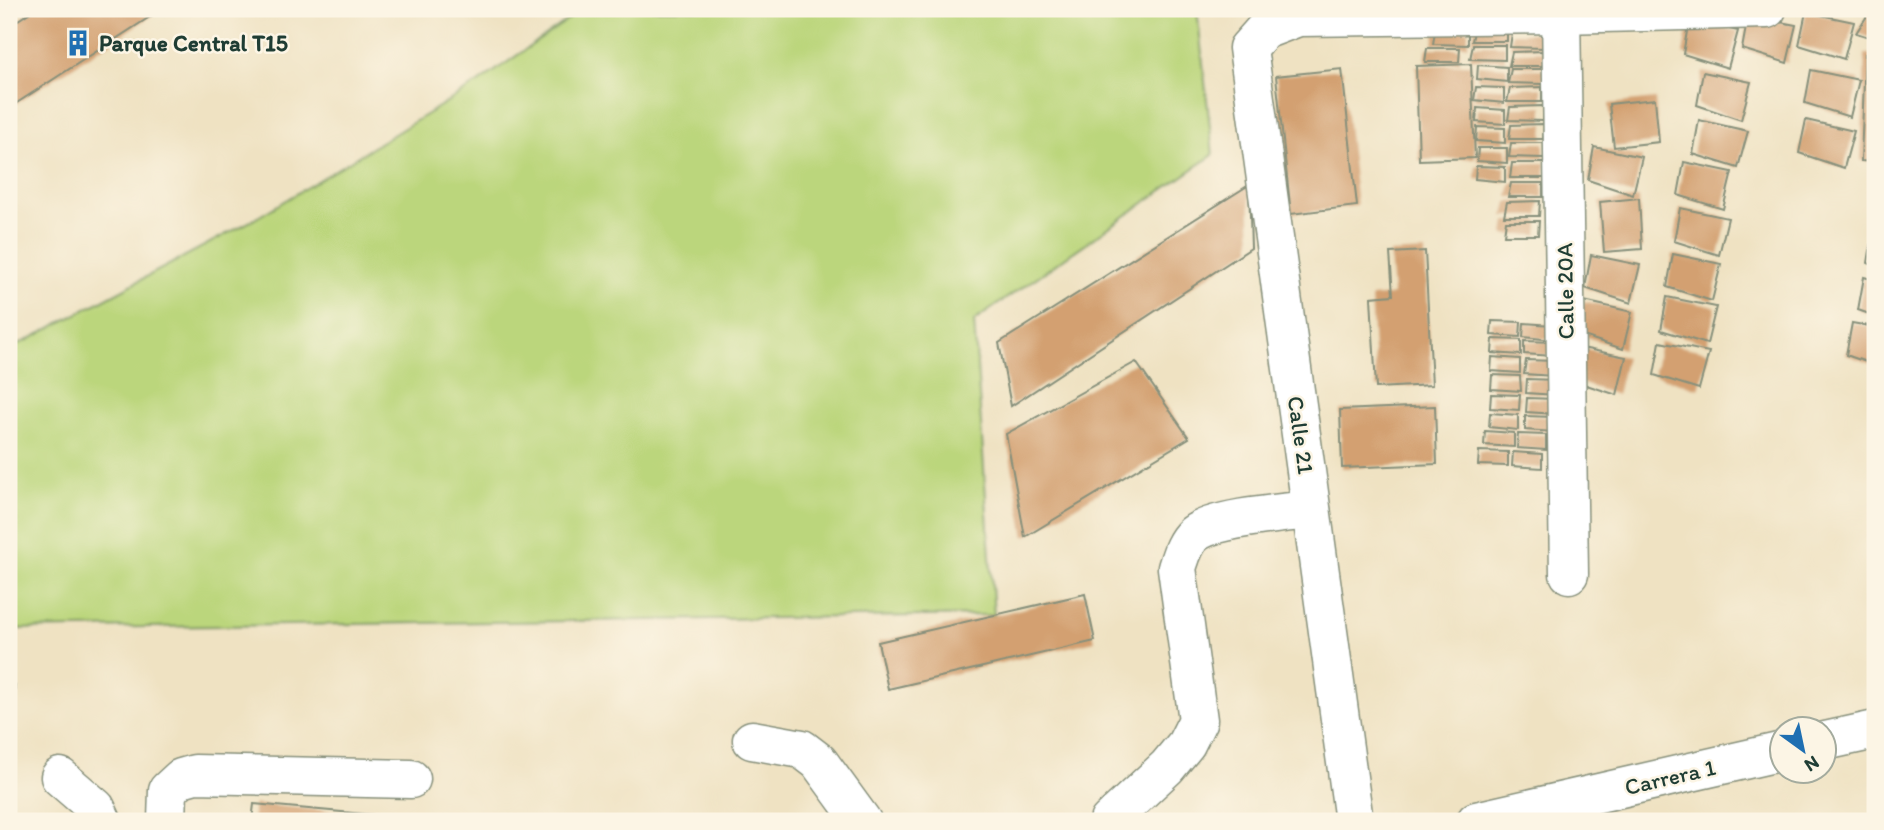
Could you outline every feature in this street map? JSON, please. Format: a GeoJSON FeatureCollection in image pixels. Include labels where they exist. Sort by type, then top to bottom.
{"type":"FeatureCollection","features":[{"type":"Feature","properties":{"kind":"street"},"geometry":{"type":"LineString","coordinates":[[1561,11],[1767,9]]}},
{"type":"Feature","properties":{"kind":"street","name":"Calle 21"},"geometry":{"type":"LineString","coordinates":[[1354,821],[1248,48],[1264,30],[1298,17],[1561,11]]}},
{"type":"Feature","properties":{"kind":"street","name":"Calle 20A"},"geometry":{"type":"LineString","coordinates":[[1561,11],[1569,574]]}},
{"type":"Feature","properties":{"kind":"street"},"geometry":{"type":"LineString","coordinates":[[1109,821],[1167,766],[1186,744],[1198,720],[1177,568],[1183,549],[1195,534],[1219,523],[1311,510]]}},
{"type":"Feature","properties":{"kind":"street"},"geometry":{"type":"LineString","coordinates":[[1839,738],[1875,730]]}},
{"type":"Feature","properties":{"kind":"street"},"geometry":{"type":"LineString","coordinates":[[752,740],[802,750],[819,762],[862,821]]}},
{"type":"Feature","properties":{"kind":"street","name":"Carrera 1"},"geometry":{"type":"LineString","coordinates":[[1476,821],[1769,754]]}},
{"type":"Feature","properties":{"kind":"street"},"geometry":{"type":"LineString","coordinates":[[167,821],[168,790],[181,778],[195,774],[411,779]]}},
{"type":"Feature","properties":{"kind":"street"},"geometry":{"type":"LineString","coordinates":[[60,778],[96,808],[102,821]]}},
{"type":"Feature","properties":{"kind":"green space"},"geometry":{"type":"Polygon","coordinates":[[[583,9],[1197,9],[1213,155],[974,321],[994,615],[9,629],[9,347],[26,341],[253,220],[478,83],[583,9]]]}},
{"type":"Feature","properties":{"kind":"building"},"geometry":{"type":"Polygon","coordinates":[[[35,9],[162,9],[9,108],[9,26],[35,9]]]}},
{"type":"Feature","properties":{"kind":"building"},"geometry":{"type":"Polygon","coordinates":[[[1806,12],[1854,22],[1844,59],[1799,45],[1806,12]]]}},
{"type":"Feature","properties":{"kind":"building"},"geometry":{"type":"Polygon","coordinates":[[[1869,13],[1875,13],[1875,39],[1856,33],[1869,13]]]}},
{"type":"Feature","properties":{"kind":"building"},"geometry":{"type":"Polygon","coordinates":[[[1748,16],[1796,25],[1787,63],[1742,49],[1748,16]]]}},
{"type":"Feature","properties":{"kind":"building"},"geometry":{"type":"Polygon","coordinates":[[[1689,20],[1738,31],[1728,68],[1683,54],[1689,20]]]}},
{"type":"Feature","properties":{"kind":"building"},"geometry":{"type":"Polygon","coordinates":[[[1507,26],[1507,41],[1472,41],[1475,27],[1507,26]]]}},
{"type":"Feature","properties":{"kind":"building"},"geometry":{"type":"Polygon","coordinates":[[[1468,30],[1468,45],[1433,44],[1435,31],[1468,30]]]}},
{"type":"Feature","properties":{"kind":"building"},"geometry":{"type":"Polygon","coordinates":[[[1512,33],[1545,33],[1545,48],[1510,47],[1512,33]]]}},
{"type":"Feature","properties":{"kind":"building"},"geometry":{"type":"Polygon","coordinates":[[[1473,45],[1505,45],[1505,60],[1470,59],[1473,45]]]}},
{"type":"Feature","properties":{"kind":"building"},"geometry":{"type":"Polygon","coordinates":[[[1427,48],[1460,48],[1459,62],[1425,62],[1427,48]]]}},
{"type":"Feature","properties":{"kind":"building"},"geometry":{"type":"Polygon","coordinates":[[[1544,51],[1545,66],[1509,66],[1512,52],[1544,51]]]}},
{"type":"Feature","properties":{"kind":"building"},"geometry":{"type":"Polygon","coordinates":[[[1865,54],[1875,54],[1875,162],[1861,161],[1865,54]]]}},
{"type":"Feature","properties":{"kind":"building"},"geometry":{"type":"Polygon","coordinates":[[[1471,64],[1475,158],[1419,160],[1416,66],[1471,64]]]}},
{"type":"Feature","properties":{"kind":"building"},"geometry":{"type":"Polygon","coordinates":[[[1478,65],[1507,67],[1507,82],[1477,79],[1478,65]]]}},
{"type":"Feature","properties":{"kind":"building"},"geometry":{"type":"Polygon","coordinates":[[[1342,69],[1357,206],[1291,214],[1276,76],[1342,69]]]}},
{"type":"Feature","properties":{"kind":"building"},"geometry":{"type":"Polygon","coordinates":[[[1511,69],[1544,69],[1543,84],[1508,83],[1511,69]]]}},
{"type":"Feature","properties":{"kind":"building"},"geometry":{"type":"Polygon","coordinates":[[[1811,70],[1859,80],[1850,117],[1805,103],[1811,70]]]}},
{"type":"Feature","properties":{"kind":"building"},"geometry":{"type":"Polygon","coordinates":[[[1703,72],[1751,82],[1741,120],[1697,105],[1703,72]]]}},
{"type":"Feature","properties":{"kind":"building"},"geometry":{"type":"Polygon","coordinates":[[[1476,87],[1504,88],[1504,103],[1474,100],[1476,87]]]}},
{"type":"Feature","properties":{"kind":"building"},"geometry":{"type":"Polygon","coordinates":[[[1542,87],[1542,102],[1507,102],[1510,88],[1542,87]]]}},
{"type":"Feature","properties":{"kind":"building"},"geometry":{"type":"Polygon","coordinates":[[[1655,99],[1659,142],[1614,147],[1609,104],[1655,99]]]}},
{"type":"Feature","properties":{"kind":"building"},"geometry":{"type":"Polygon","coordinates":[[[1543,106],[1543,121],[1508,120],[1510,107],[1543,106]]]}},
{"type":"Feature","properties":{"kind":"building"},"geometry":{"type":"Polygon","coordinates":[[[1477,108],[1505,110],[1505,124],[1476,122],[1477,108]]]}},
{"type":"Feature","properties":{"kind":"building"},"geometry":{"type":"Polygon","coordinates":[[[1699,120],[1748,131],[1738,168],[1693,154],[1699,120]]]}},
{"type":"Feature","properties":{"kind":"building"},"geometry":{"type":"Polygon","coordinates":[[[1806,120],[1854,131],[1844,168],[1799,153],[1806,120]]]}},
{"type":"Feature","properties":{"kind":"building"},"geometry":{"type":"Polygon","coordinates":[[[1544,124],[1543,139],[1509,139],[1511,125],[1544,124]]]}},
{"type":"Feature","properties":{"kind":"building"},"geometry":{"type":"Polygon","coordinates":[[[1477,127],[1505,128],[1505,143],[1476,141],[1477,127]]]}},
{"type":"Feature","properties":{"kind":"building"},"geometry":{"type":"Polygon","coordinates":[[[1511,143],[1544,143],[1544,158],[1509,157],[1511,143]]]}},
{"type":"Feature","properties":{"kind":"building"},"geometry":{"type":"Polygon","coordinates":[[[1594,147],[1642,157],[1633,195],[1588,180],[1594,147]]]}},
{"type":"Feature","properties":{"kind":"building"},"geometry":{"type":"Polygon","coordinates":[[[1478,148],[1507,148],[1507,163],[1477,161],[1478,148]]]}},
{"type":"Feature","properties":{"kind":"building"},"geometry":{"type":"Polygon","coordinates":[[[1684,162],[1732,172],[1723,209],[1678,195],[1684,162]]]}},
{"type":"Feature","properties":{"kind":"building"},"geometry":{"type":"Polygon","coordinates":[[[1512,163],[1545,163],[1545,178],[1510,178],[1512,163]]]}},
{"type":"Feature","properties":{"kind":"building"},"geometry":{"type":"Polygon","coordinates":[[[1476,166],[1505,167],[1505,182],[1475,179],[1476,166]]]}},
{"type":"Feature","properties":{"kind":"building"},"geometry":{"type":"Polygon","coordinates":[[[1511,183],[1543,183],[1543,197],[1508,197],[1511,183]]]}},
{"type":"Feature","properties":{"kind":"building"},"geometry":{"type":"Polygon","coordinates":[[[1249,185],[1251,248],[1011,406],[999,343],[1249,185]]]}},
{"type":"Feature","properties":{"kind":"building"},"geometry":{"type":"Polygon","coordinates":[[[1639,198],[1642,249],[1604,252],[1600,202],[1639,198]]]}},
{"type":"Feature","properties":{"kind":"building"},"geometry":{"type":"Polygon","coordinates":[[[1540,201],[1539,216],[1504,216],[1507,202],[1540,201]]]}},
{"type":"Feature","properties":{"kind":"building"},"geometry":{"type":"Polygon","coordinates":[[[1680,208],[1728,218],[1719,255],[1674,241],[1680,208]]]}},
{"type":"Feature","properties":{"kind":"building"},"geometry":{"type":"Polygon","coordinates":[[[1506,221],[1539,221],[1538,235],[1504,235],[1506,221]]]}},
{"type":"Feature","properties":{"kind":"building"},"geometry":{"type":"Polygon","coordinates":[[[1875,227],[1875,266],[1868,263],[1875,227]]]}},
{"type":"Feature","properties":{"kind":"building"},"geometry":{"type":"Polygon","coordinates":[[[1425,251],[1432,385],[1376,388],[1371,297],[1393,295],[1390,253],[1425,251]]]}},
{"type":"Feature","properties":{"kind":"building"},"geometry":{"type":"Polygon","coordinates":[[[1673,254],[1721,264],[1712,301],[1667,287],[1673,254]]]}},
{"type":"Feature","properties":{"kind":"building"},"geometry":{"type":"Polygon","coordinates":[[[1591,255],[1640,265],[1631,303],[1585,288],[1591,255]]]}},
{"type":"Feature","properties":{"kind":"building"},"geometry":{"type":"Polygon","coordinates":[[[1864,277],[1875,280],[1875,316],[1858,310],[1864,277]]]}},
{"type":"Feature","properties":{"kind":"building"},"geometry":{"type":"Polygon","coordinates":[[[1667,297],[1716,307],[1707,344],[1661,330],[1667,297]]]}},
{"type":"Feature","properties":{"kind":"building"},"geometry":{"type":"Polygon","coordinates":[[[1584,301],[1632,312],[1623,349],[1577,334],[1584,301]]]}},
{"type":"Feature","properties":{"kind":"building"},"geometry":{"type":"Polygon","coordinates":[[[1492,321],[1521,322],[1520,337],[1491,335],[1492,321]]]}},
{"type":"Feature","properties":{"kind":"building"},"geometry":{"type":"Polygon","coordinates":[[[1524,323],[1552,325],[1553,340],[1523,337],[1524,323]]]}},
{"type":"Feature","properties":{"kind":"building"},"geometry":{"type":"Polygon","coordinates":[[[1852,323],[1875,327],[1875,365],[1846,355],[1852,323]]]}},
{"type":"Feature","properties":{"kind":"building"},"geometry":{"type":"Polygon","coordinates":[[[1493,339],[1521,340],[1521,355],[1492,353],[1493,339]]]}},
{"type":"Feature","properties":{"kind":"building"},"geometry":{"type":"Polygon","coordinates":[[[1524,341],[1553,342],[1553,356],[1524,354],[1524,341]]]}},
{"type":"Feature","properties":{"kind":"building"},"geometry":{"type":"Polygon","coordinates":[[[1660,342],[1709,352],[1699,389],[1654,375],[1660,342]]]}},
{"type":"Feature","properties":{"kind":"building"},"geometry":{"type":"Polygon","coordinates":[[[1577,347],[1626,357],[1617,395],[1571,380],[1577,347]]]}},
{"type":"Feature","properties":{"kind":"building"},"geometry":{"type":"Polygon","coordinates":[[[1492,357],[1520,359],[1520,373],[1491,371],[1492,357]]]}},
{"type":"Feature","properties":{"kind":"building"},"geometry":{"type":"Polygon","coordinates":[[[1526,360],[1554,361],[1554,376],[1524,374],[1526,360]]]}},
{"type":"Feature","properties":{"kind":"building"},"geometry":{"type":"Polygon","coordinates":[[[1136,362],[1189,438],[1025,537],[1006,434],[1136,362]]]}},
{"type":"Feature","properties":{"kind":"building"},"geometry":{"type":"Polygon","coordinates":[[[1492,375],[1520,376],[1521,391],[1491,389],[1492,375]]]}},
{"type":"Feature","properties":{"kind":"building"},"geometry":{"type":"Polygon","coordinates":[[[1527,379],[1556,380],[1556,395],[1526,393],[1527,379]]]}},
{"type":"Feature","properties":{"kind":"building"},"geometry":{"type":"Polygon","coordinates":[[[1491,394],[1520,395],[1519,410],[1490,408],[1491,394]]]}},
{"type":"Feature","properties":{"kind":"building"},"geometry":{"type":"Polygon","coordinates":[[[1527,398],[1556,399],[1556,414],[1526,412],[1527,398]]]}},
{"type":"Feature","properties":{"kind":"building"},"geometry":{"type":"Polygon","coordinates":[[[1435,406],[1437,464],[1342,468],[1340,410],[1435,406]]]}},
{"type":"Feature","properties":{"kind":"building"},"geometry":{"type":"Polygon","coordinates":[[[1490,413],[1518,415],[1518,430],[1489,427],[1490,413]]]}},
{"type":"Feature","properties":{"kind":"building"},"geometry":{"type":"Polygon","coordinates":[[[1525,416],[1554,417],[1554,432],[1525,430],[1525,416]]]}},
{"type":"Feature","properties":{"kind":"building"},"geometry":{"type":"Polygon","coordinates":[[[1485,431],[1514,433],[1514,447],[1484,445],[1485,431]]]}},
{"type":"Feature","properties":{"kind":"building"},"geometry":{"type":"Polygon","coordinates":[[[1518,434],[1546,435],[1546,450],[1517,448],[1518,434]]]}},
{"type":"Feature","properties":{"kind":"building"},"geometry":{"type":"Polygon","coordinates":[[[1479,451],[1508,452],[1508,466],[1478,465],[1479,451]]]}},
{"type":"Feature","properties":{"kind":"building"},"geometry":{"type":"Polygon","coordinates":[[[1513,452],[1542,454],[1542,468],[1512,466],[1513,452]]]}},
{"type":"Feature","properties":{"kind":"building"},"geometry":{"type":"Polygon","coordinates":[[[1085,594],[1095,641],[888,689],[878,642],[1085,594]]]}},
{"type":"Feature","properties":{"kind":"building"},"geometry":{"type":"Polygon","coordinates":[[[15,685],[11,742],[9,742],[9,686],[15,685]]]}},
{"type":"Feature","properties":{"kind":"building"},"geometry":{"type":"Polygon","coordinates":[[[254,804],[418,819],[418,821],[252,821],[254,804]]]}},
{"type":"Feature","properties":{"kind":"place","name":"Parque Central T15"},"geometry":{"type":"Point","coordinates":[78,43]}}]}
